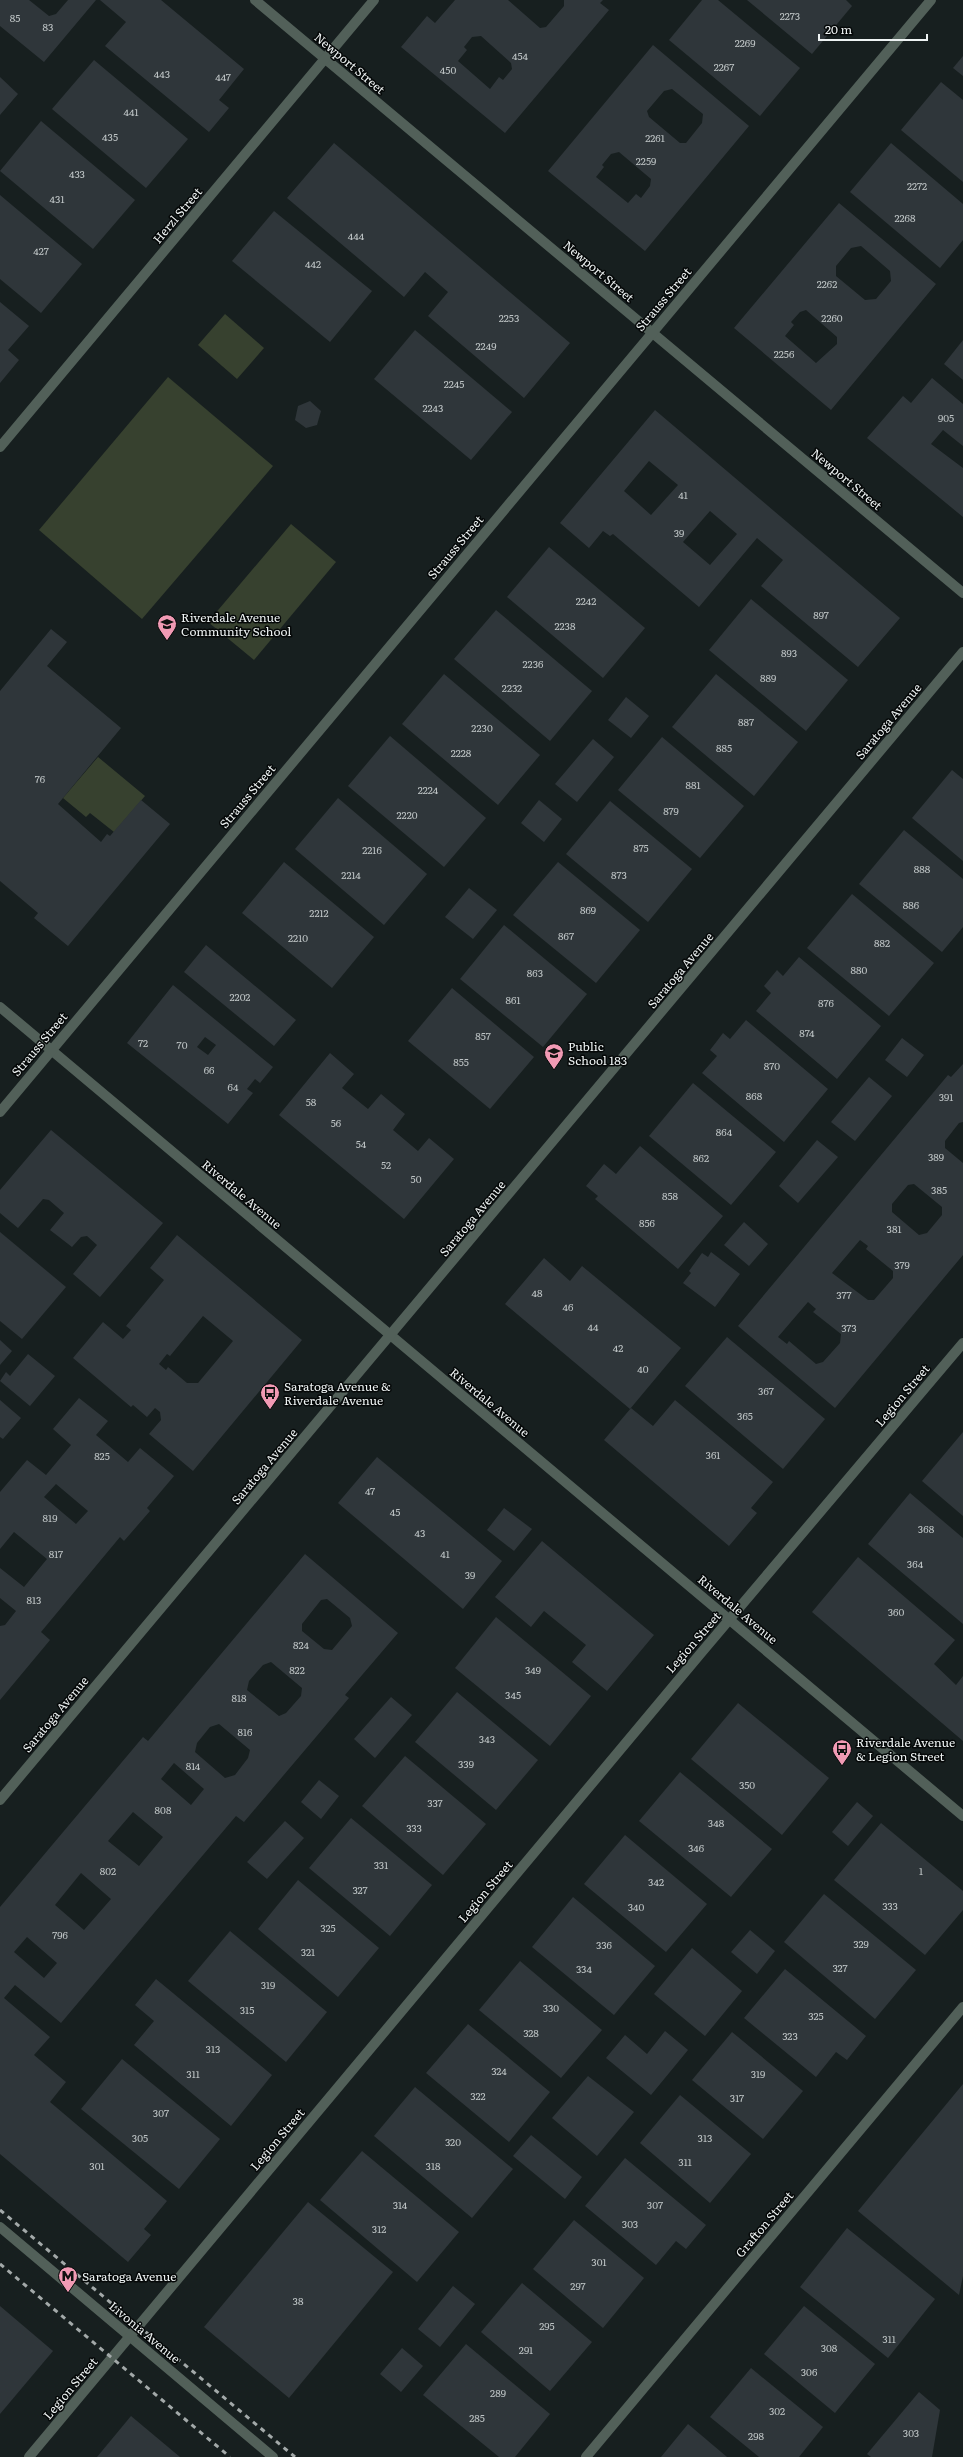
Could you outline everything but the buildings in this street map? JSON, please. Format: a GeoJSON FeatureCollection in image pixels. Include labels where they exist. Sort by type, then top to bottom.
{"type":"FeatureCollection","features":[{"type":"Feature","properties":{"kind":"street","name":"Newport Street"},"geometry":{"type":"LineString","coordinates":[[255,0],[963,593]]}},
{"type":"Feature","properties":{"kind":"street","name":"Herzl Street"},"geometry":{"type":"LineString","coordinates":[[0,447],[374,0]]}},
{"type":"Feature","properties":{"kind":"street","name":"Strauss Street"},"geometry":{"type":"LineString","coordinates":[[0,1112],[931,0]]}},
{"type":"Feature","properties":{"kind":"street","name":"Saratoga Avenue"},"geometry":{"type":"LineString","coordinates":[[0,1800],[963,652]]}},
{"type":"Feature","properties":{"kind":"street","name":"Riverdale Avenue"},"geometry":{"type":"LineString","coordinates":[[0,1007],[963,1816]]}},
{"type":"Feature","properties":{"kind":"street","name":"Legion Street"},"geometry":{"type":"LineString","coordinates":[[29,2457],[730,1619],[963,1343]]}},
{"type":"Feature","properties":{"kind":"street","name":"Grafton Street"},"geometry":{"type":"LineString","coordinates":[[586,2457],[963,2007]]}},
{"type":"Feature","properties":{"kind":"street","name":"Livonia Avenue"},"geometry":{"type":"LineString","coordinates":[[0,2227],[273,2457]]}},
{"type":"Feature","properties":{"kind":"green space"},"geometry":{"type":"Polygon","coordinates":[[[225,314],[264,348],[237,379],[198,345],[225,314]]]}},
{"type":"Feature","properties":{"kind":"green space"},"geometry":{"type":"Polygon","coordinates":[[[168,377],[273,466],[142,619],[39,530],[168,377]]]}},
{"type":"Feature","properties":{"kind":"green space"},"geometry":{"type":"Polygon","coordinates":[[[291,524],[336,562],[254,660],[208,622],[291,524]]]}},
{"type":"Feature","properties":{"kind":"green space"},"geometry":{"type":"Polygon","coordinates":[[[98,757],[145,796],[114,832],[90,813],[86,817],[63,798],[98,757]]]}},
{"type":"Feature","properties":{"kind":"railway"},"geometry":{"type":"LineString","coordinates":[[0,2210],[295,2457]]}},
{"type":"Feature","properties":{"kind":"railway"},"geometry":{"type":"LineString","coordinates":[[0,2264],[230,2457]]}},
{"type":"Feature","properties":{"kind":"place","name":"Riverdale Avenue Community School"},"geometry":{"type":"Point","coordinates":[167,641]}},
{"type":"Feature","properties":{"kind":"place","name":"Public School 183"},"geometry":{"type":"Point","coordinates":[554,1070]}},
{"type":"Feature","properties":{"kind":"place","name":"Saratoga Avenue & Riverdale Avenue"},"geometry":{"type":"Point","coordinates":[270,1410]}},
{"type":"Feature","properties":{"kind":"place","name":"Riverdale Avenue & Legion Street"},"geometry":{"type":"Point","coordinates":[842,1766]}},
{"type":"Feature","properties":{"kind":"place","name":"Saratoga Avenue"},"geometry":{"type":"Point","coordinates":[68,2293]}}]}
